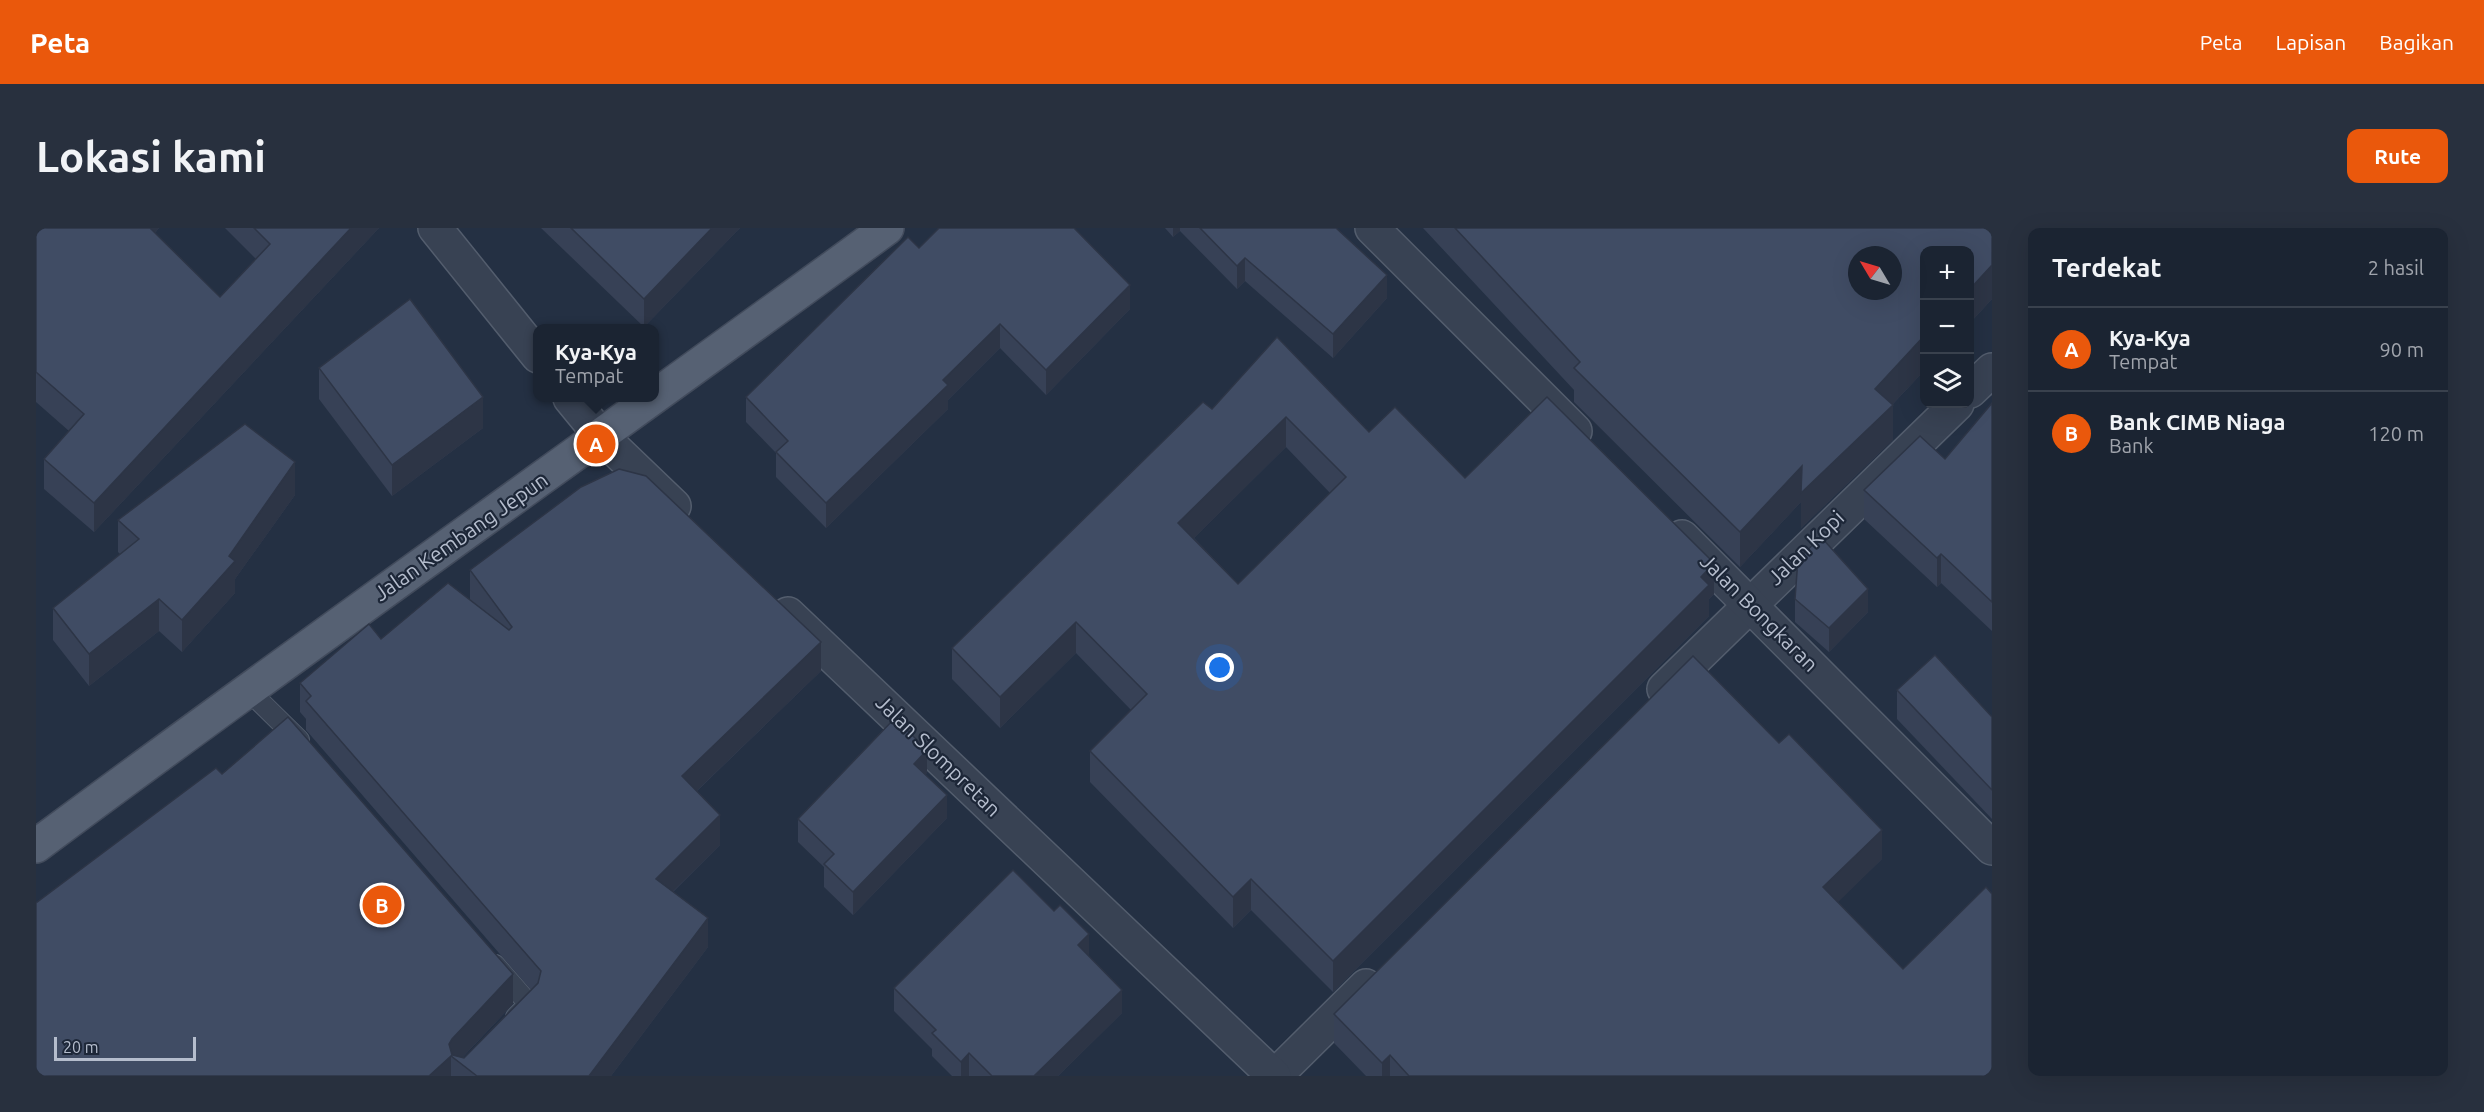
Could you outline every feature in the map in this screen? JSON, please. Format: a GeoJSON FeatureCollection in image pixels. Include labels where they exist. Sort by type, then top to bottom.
{"type":"FeatureCollection","features":[{"type":"Feature","properties":{"kind":"main road","name":"Jalan Kembang Jepun"},"geometry":{"type":"LineString","coordinates":[[659,395],[887,228]]}},
{"type":"Feature","properties":{"kind":"main road","name":"Jalan Kembang Jepun"},"geometry":{"type":"LineString","coordinates":[[36,846],[247,689],[650,402]]}},
{"type":"Feature","properties":{"kind":"street"},"geometry":{"type":"LineString","coordinates":[[435,228],[533,352]]}},
{"type":"Feature","properties":{"kind":"street"},"geometry":{"type":"LineString","coordinates":[[1372,228],[1597,452]]}},
{"type":"Feature","properties":{"kind":"street"},"geometry":{"type":"LineString","coordinates":[[1974,388],[1992,370]]}},
{"type":"Feature","properties":{"kind":"street"},"geometry":{"type":"LineString","coordinates":[[573,402],[602,437],[697,527]]}},
{"type":"Feature","properties":{"kind":"street","name":"Jalan Kopi"},"geometry":{"type":"LineString","coordinates":[[1639,713],[1749,603],[1953,408]]}},
{"type":"Feature","properties":{"kind":"street","name":"Jalan Bongkaran"},"geometry":{"type":"LineString","coordinates":[[1665,519],[1992,848]]}},
{"type":"Feature","properties":{"kind":"street","name":"Jalan Slompretan"},"geometry":{"type":"LineString","coordinates":[[766,593],[1275,1076]]}},
{"type":"Feature","properties":{"kind":"street"},"geometry":{"type":"LineString","coordinates":[[1275,1076],[1385,966]]}},
{"type":"Feature","properties":{"kind":"lane"},"geometry":{"type":"LineString","coordinates":[[247,689],[281,720],[312,755]]}},
{"type":"Feature","properties":{"kind":"lane"},"geometry":{"type":"LineString","coordinates":[[483,951],[529,1004],[506,1028]]}},
{"type":"Feature","properties":{"kind":"building"},"geometry":{"type":"Polygon","coordinates":[[[36,228],[150,228],[220,297],[270,244],[254,228],[351,228],[94,503],[44,459],[84,414],[36,372],[36,228]]]}},
{"type":"Feature","properties":{"kind":"building"},"geometry":{"type":"Polygon","coordinates":[[[571,228],[712,228],[644,299],[571,228]]]}},
{"type":"Feature","properties":{"kind":"building"},"geometry":{"type":"Polygon","coordinates":[[[939,228],[1074,228],[1130,285],[1046,370],[1000,324],[943,380],[948,385],[826,503],[776,452],[788,441],[746,397],[908,237],[919,248],[939,228]]]}},
{"type":"Feature","properties":{"kind":"building"},"geometry":{"type":"Polygon","coordinates":[[[1200,228],[1336,228],[1387,275],[1333,334],[1245,258],[1237,266],[1200,228]]]}},
{"type":"Feature","properties":{"kind":"building"},"geometry":{"type":"Polygon","coordinates":[[[1455,228],[1992,228],[1992,265],[1974,285],[1974,246],[1920,246],[1920,340],[1875,389],[1893,405],[1801,493],[1802,466],[1740,532],[1574,368],[1580,362],[1455,228]]]}},
{"type":"Feature","properties":{"kind":"building"},"geometry":{"type":"Polygon","coordinates":[[[410,299],[483,397],[392,465],[319,368],[410,299]]]}},
{"type":"Feature","properties":{"kind":"building"},"geometry":{"type":"Polygon","coordinates":[[[1277,337],[1369,432],[1395,407],[1465,478],[1547,397],[1714,563],[1701,577],[1709,585],[1333,961],[1251,879],[1233,897],[1090,751],[1147,694],[1076,622],[1000,697],[952,648],[1203,402],[1212,409],[1277,337]],[[1286,417],[1178,523],[1238,584],[1346,477],[1286,417]]]}},
{"type":"Feature","properties":{"kind":"building"},"geometry":{"type":"Polygon","coordinates":[[[1992,403],[1992,602],[1941,554],[1937,558],[1864,490],[1920,436],[1945,459],[1992,403]]]}},
{"type":"Feature","properties":{"kind":"building"},"geometry":{"type":"Polygon","coordinates":[[[245,424],[295,462],[229,556],[235,561],[182,620],[159,599],[89,654],[53,608],[139,539],[118,520],[245,424]]]}},
{"type":"Feature","properties":{"kind":"building"},"geometry":{"type":"Polygon","coordinates":[[[619,469],[646,476],[821,642],[682,776],[720,815],[656,879],[708,918],[589,1076],[477,1076],[451,1056],[429,1076],[36,1076],[36,903],[216,768],[222,774],[288,717],[513,974],[452,1039],[449,1044],[452,1055],[464,1058],[538,983],[541,971],[306,701],[311,696],[300,683],[369,624],[381,639],[448,583],[509,630],[512,627],[470,570],[581,487],[619,469]]]}},
{"type":"Feature","properties":{"kind":"building"},"geometry":{"type":"Polygon","coordinates":[[[1821,537],[1868,589],[1829,628],[1795,599],[1798,559],[1821,537]]]}},
{"type":"Feature","properties":{"kind":"building"},"geometry":{"type":"Polygon","coordinates":[[[1935,655],[1992,717],[1992,790],[1897,690],[1935,655]]]}},
{"type":"Feature","properties":{"kind":"building"},"geometry":{"type":"Polygon","coordinates":[[[1693,656],[1779,743],[1789,734],[1882,830],[1823,887],[1903,969],[1986,887],[1992,894],[1992,1076],[1409,1076],[1390,1055],[1382,1063],[1334,1014],[1693,656]]]}},
{"type":"Feature","properties":{"kind":"building"},"geometry":{"type":"Polygon","coordinates":[[[895,718],[927,750],[914,764],[947,795],[853,892],[824,864],[834,854],[798,819],[895,718]]]}},
{"type":"Feature","properties":{"kind":"building"},"geometry":{"type":"Polygon","coordinates":[[[1013,870],[1054,911],[1060,905],[1089,934],[1078,945],[1122,990],[1034,1076],[992,1076],[969,1053],[961,1062],[932,1033],[936,1030],[894,988],[1013,870]]]}},
{"type":"Feature","properties":{"kind":"place","name":"Kya-Kya"},"geometry":{"type":"Point","coordinates":[596,444]}},
{"type":"Feature","properties":{"kind":"place","name":"Bank CIMB Niaga"},"geometry":{"type":"Point","coordinates":[382,905]}}]}
